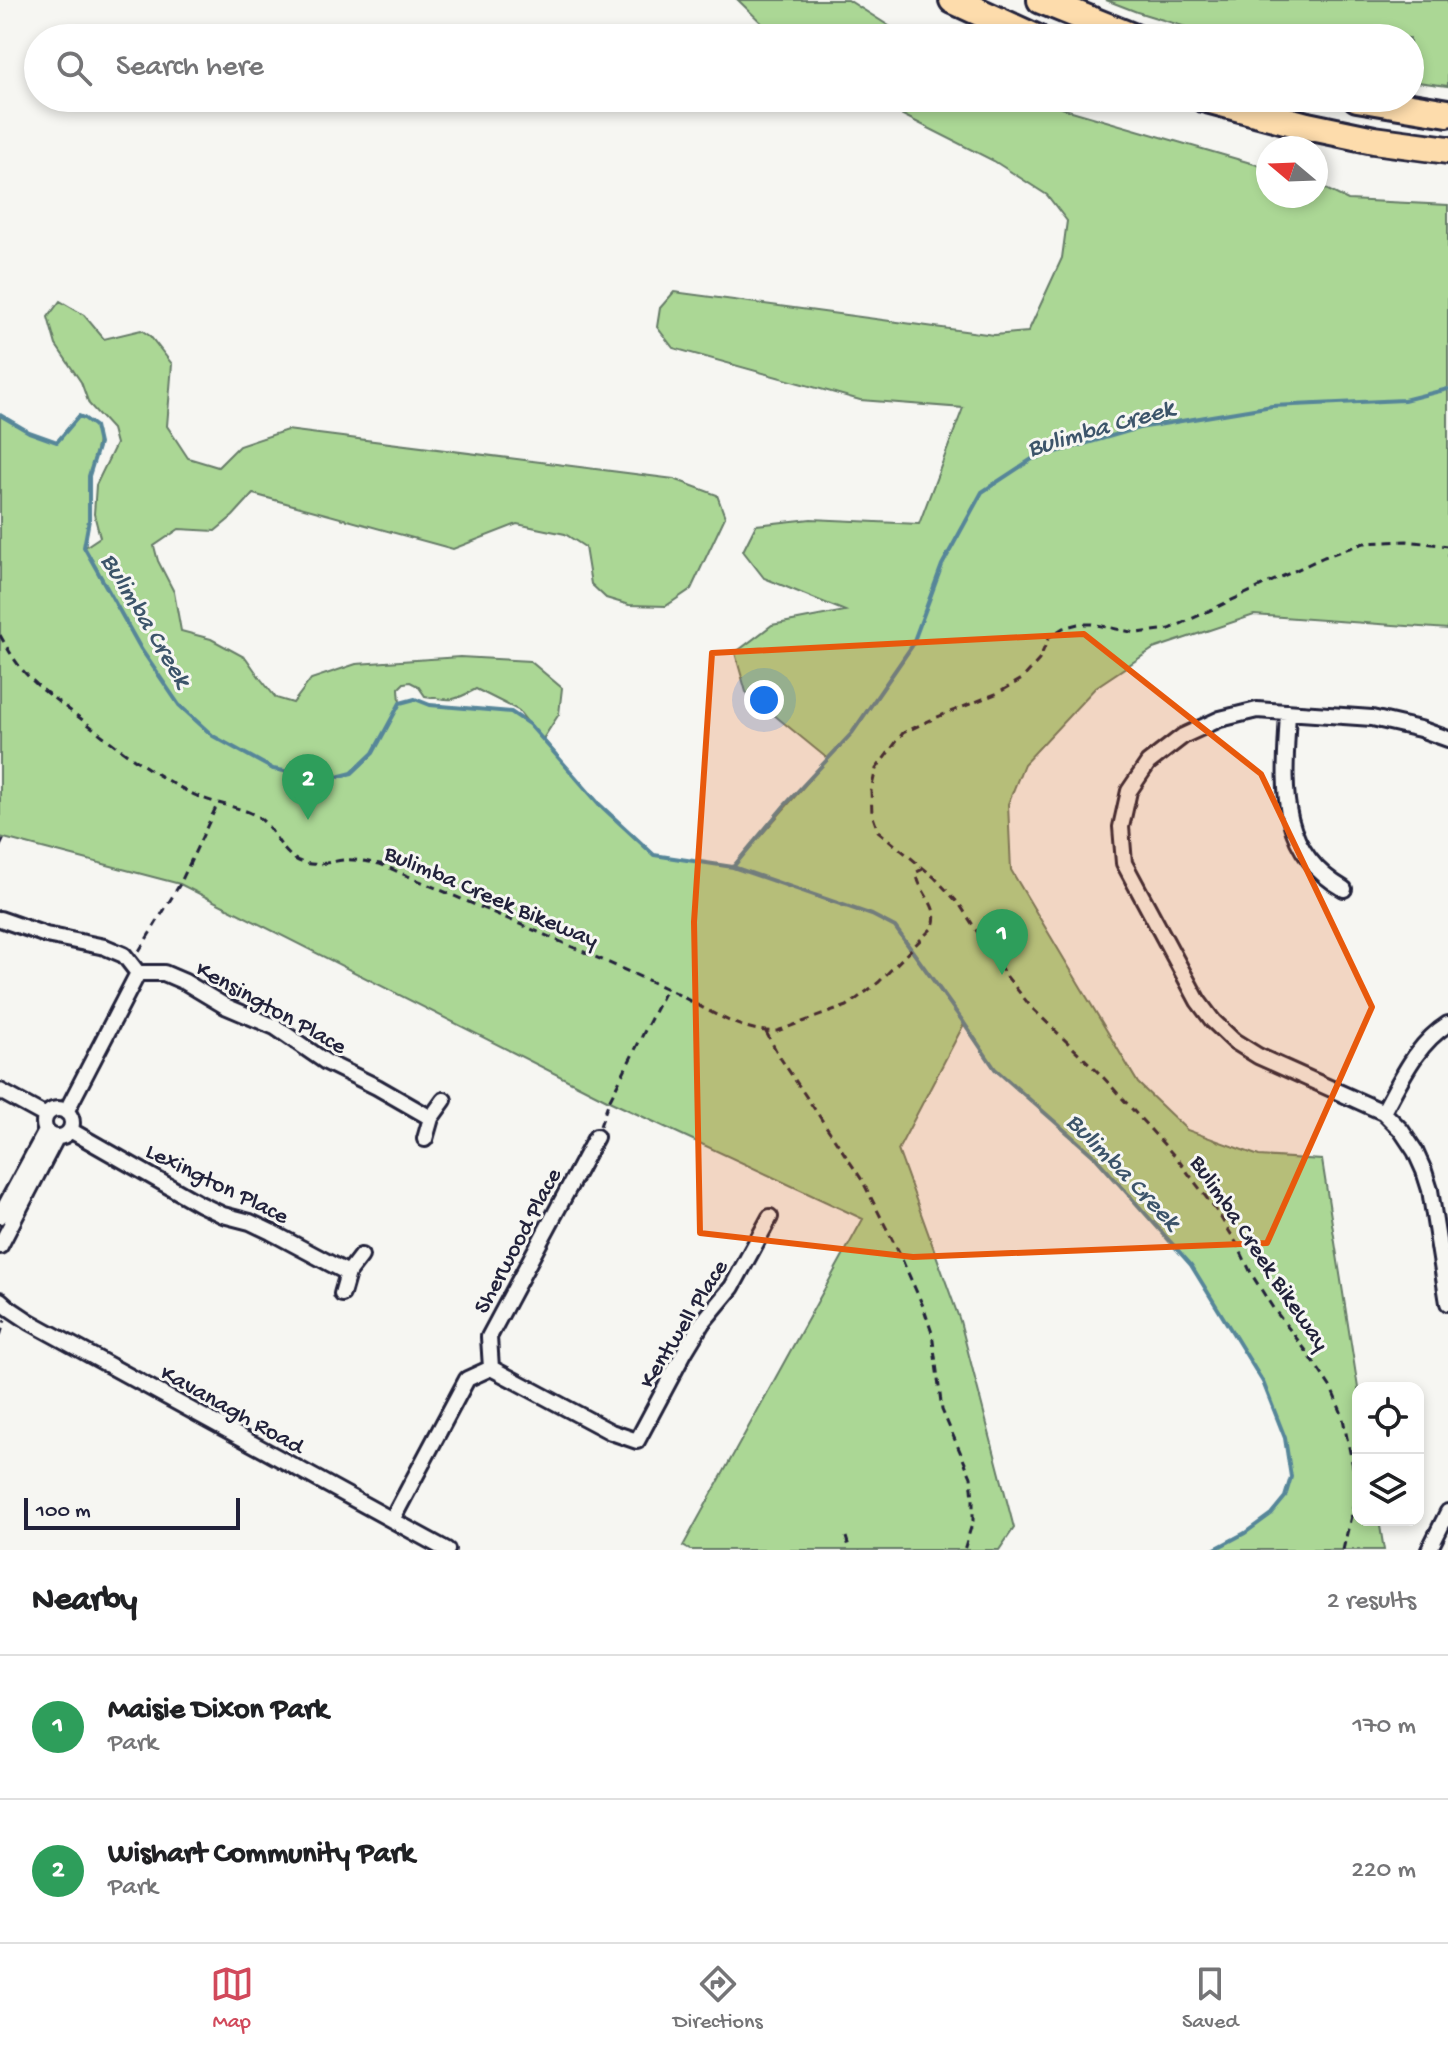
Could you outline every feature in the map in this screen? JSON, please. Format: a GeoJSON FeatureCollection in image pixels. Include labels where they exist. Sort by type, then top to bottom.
{"type":"FeatureCollection","features":[{"type":"Feature","properties":{"kind":"highway"},"geometry":{"type":"LineString","coordinates":[[953,0],[1005,24]]}},
{"type":"Feature","properties":{"kind":"highway"},"geometry":{"type":"LineString","coordinates":[[1041,0],[1100,24]]}},
{"type":"Feature","properties":{"kind":"highway"},"geometry":{"type":"LineString","coordinates":[[1424,109],[1448,113]]}},
{"type":"Feature","properties":{"kind":"highway"},"geometry":{"type":"LineString","coordinates":[[1255,112],[1374,140],[1448,150]]}},
{"type":"Feature","properties":{"kind":"street"},"geometry":{"type":"LineString","coordinates":[[1448,739],[1372,718],[1257,710],[1220,719],[1183,736],[1148,763],[1129,791],[1121,827],[1124,863],[1198,1001],[1213,1021],[1234,1041],[1258,1056],[1383,1112],[1401,1130],[1424,1171],[1448,1303]]}},
{"type":"Feature","properties":{"kind":"street"},"geometry":{"type":"LineString","coordinates":[[1288,712],[1285,789],[1295,836],[1306,856],[1327,879],[1344,889]]}},
{"type":"Feature","properties":{"kind":"street","name":"Kensington Place"},"geometry":{"type":"LineString","coordinates":[[0,919],[46,935],[105,947],[124,955],[135,968],[164,973],[185,982],[225,1006],[275,1027],[326,1062],[431,1118]]}},
{"type":"Feature","properties":{"kind":"street"},"geometry":{"type":"LineString","coordinates":[[66,1112],[135,968]]}},
{"type":"Feature","properties":{"kind":"street"},"geometry":{"type":"LineString","coordinates":[[1383,1112],[1413,1058],[1426,1042],[1448,1024]]}},
{"type":"Feature","properties":{"kind":"street"},"geometry":{"type":"LineString","coordinates":[[0,1091],[49,1128],[64,1136],[72,1124],[66,1112],[55,1110],[49,1128],[0,1246]]}},
{"type":"Feature","properties":{"kind":"street"},"geometry":{"type":"LineString","coordinates":[[425,1139],[431,1118],[444,1100]]}},
{"type":"Feature","properties":{"kind":"street"},"geometry":{"type":"LineString","coordinates":[[0,1216],[49,1128]]}},
{"type":"Feature","properties":{"kind":"street","name":"Lexington Place"},"geometry":{"type":"LineString","coordinates":[[70,1130],[200,1204],[223,1215],[250,1222],[348,1273]]}},
{"type":"Feature","properties":{"kind":"street","name":"Sherwood Place"},"geometry":{"type":"LineString","coordinates":[[491,1368],[489,1337],[596,1137]]}},
{"type":"Feature","properties":{"kind":"street"},"geometry":{"type":"LineString","coordinates":[[1432,1204],[1448,1201]]}},
{"type":"Feature","properties":{"kind":"street","name":"Kentwell Place"},"geometry":{"type":"LineString","coordinates":[[491,1368],[611,1432],[637,1441],[685,1351],[702,1323],[732,1287],[770,1217]]}},
{"type":"Feature","properties":{"kind":"street"},"geometry":{"type":"LineString","coordinates":[[342,1294],[348,1273],[361,1256]]}},
{"type":"Feature","properties":{"kind":"street","name":"Kavanagh Road"},"geometry":{"type":"LineString","coordinates":[[0,1300],[30,1322],[447,1550]]}},
{"type":"Feature","properties":{"kind":"street"},"geometry":{"type":"LineString","coordinates":[[392,1520],[467,1379],[491,1368]]}},
{"type":"Feature","properties":{"kind":"street"},"geometry":{"type":"LineString","coordinates":[[1429,1550],[1448,1512]]}},
{"type":"Feature","properties":{"kind":"path","name":"Bulimba Creek Bikeway"},"geometry":{"type":"LineString","coordinates":[[1343,1550],[1355,1504],[1355,1476],[1342,1414],[1331,1388],[1273,1308],[1218,1213],[1179,1161],[1103,1077],[1031,1007],[1004,973],[960,905],[925,868],[878,831],[872,814],[871,790],[876,769],[903,733],[998,693],[1022,679],[1039,660],[1049,637],[1063,628],[1092,624],[1136,633],[1170,629],[1324,557],[1364,543],[1407,541],[1448,546]]}},
{"type":"Feature","properties":{"kind":"path","name":"Bulimba Creek Bikeway"},"geometry":{"type":"LineString","coordinates":[[0,635],[27,675],[111,743],[156,774],[198,797],[254,814],[266,822],[286,853],[297,861],[310,865],[343,860],[380,864],[666,989],[746,1028],[766,1032]]}},
{"type":"Feature","properties":{"kind":"path"},"geometry":{"type":"LineString","coordinates":[[135,968],[180,884],[218,803]]}},
{"type":"Feature","properties":{"kind":"path"},"geometry":{"type":"LineString","coordinates":[[0,846],[4,838]]}},
{"type":"Feature","properties":{"kind":"path"},"geometry":{"type":"LineString","coordinates":[[925,868],[916,875],[935,921],[900,962],[847,1006],[777,1031],[766,1032],[862,1180],[923,1306],[932,1333],[942,1410],[971,1477],[973,1521],[964,1550]]}},
{"type":"Feature","properties":{"kind":"path"},"geometry":{"type":"LineString","coordinates":[[596,1137],[609,1101],[666,989]]}},
{"type":"Feature","properties":{"kind":"path"},"geometry":{"type":"LineString","coordinates":[[846,1537],[850,1550]]}},
{"type":"Feature","properties":{"kind":"highlighted area"},"geometry":{"type":"Polygon","coordinates":[[[1084,634],[1261,774],[1372,1007],[1267,1243],[913,1257],[700,1233],[694,922],[712,653],[1084,634]]]}},
{"type":"Feature","properties":{"kind":"green space"},"geometry":{"type":"Polygon","coordinates":[[[738,0],[848,0],[886,24],[763,24],[738,0]]]}},
{"type":"Feature","properties":{"kind":"green space"},"geometry":{"type":"Polygon","coordinates":[[[1106,0],[1448,0],[1448,86],[1424,83],[1424,24],[1176,24],[1106,0]]]}},
{"type":"Feature","properties":{"kind":"green space"},"geometry":{"type":"Polygon","coordinates":[[[897,112],[1075,112],[1256,165],[1256,208],[1328,208],[1328,190],[1348,200],[1448,205],[1448,629],[1254,615],[1153,649],[1096,687],[1024,764],[1008,804],[1011,870],[1138,1083],[1187,1130],[1259,1156],[1322,1160],[1357,1382],[1352,1382],[1352,1526],[1380,1526],[1384,1550],[1213,1550],[1245,1533],[1271,1514],[1285,1497],[1291,1477],[1285,1438],[1263,1382],[1191,1265],[1095,1157],[995,1069],[964,1024],[898,1150],[960,1321],[1014,1528],[999,1550],[690,1550],[683,1546],[863,1219],[609,1101],[180,884],[0,837],[0,415],[29,432],[57,442],[79,416],[95,427],[98,442],[89,476],[89,519],[85,547],[100,537],[94,514],[96,485],[116,444],[112,429],[89,404],[81,382],[56,345],[48,317],[60,301],[84,315],[104,339],[141,330],[150,336],[172,364],[167,426],[188,458],[218,467],[239,446],[287,430],[674,479],[717,495],[725,517],[691,589],[666,606],[629,605],[606,598],[591,584],[585,547],[565,534],[517,524],[453,549],[253,494],[215,531],[179,529],[154,546],[174,592],[181,631],[211,639],[246,658],[276,698],[293,703],[311,679],[356,664],[460,657],[530,661],[562,688],[559,714],[543,739],[599,804],[654,855],[733,867],[828,759],[746,692],[735,653],[772,625],[845,611],[764,578],[743,551],[756,525],[811,519],[919,524],[963,408],[860,400],[673,348],[657,327],[660,308],[674,292],[994,335],[1028,332],[1062,258],[1067,221],[1047,195],[994,161],[897,112]],[[410,682],[399,688],[400,703],[415,699],[430,705],[511,712],[529,724],[518,710],[476,689],[446,699],[425,696],[418,686],[410,682]]]}},
{"type":"Feature","properties":{"kind":"waterway","name":"Bulimba Creek"},"geometry":{"type":"LineString","coordinates":[[733,867],[852,733],[912,646],[942,565],[982,492],[1032,459],[1139,428],[1272,406],[1404,400],[1448,389]]}},
{"type":"Feature","properties":{"kind":"waterway","name":"Bulimba Creek"},"geometry":{"type":"LineString","coordinates":[[0,415],[29,432],[57,442],[79,416],[95,426],[99,444],[89,476],[89,520],[84,547],[141,649],[179,705],[213,736],[273,769],[329,779],[352,773],[373,753],[400,703],[415,699],[430,705],[511,712],[529,724],[599,804],[654,855],[733,867],[872,915],[895,927],[995,1069],[1095,1157],[1191,1265],[1263,1382],[1285,1438],[1291,1477],[1285,1497],[1271,1514],[1245,1533],[1213,1550]]}},
{"type":"Feature","properties":{"kind":"place","name":"Wishart Community Park"},"geometry":{"type":"Point","coordinates":[308,820]}},
{"type":"Feature","properties":{"kind":"place","name":"Maisie Dixon Park"},"geometry":{"type":"Point","coordinates":[1002,975]}}]}
